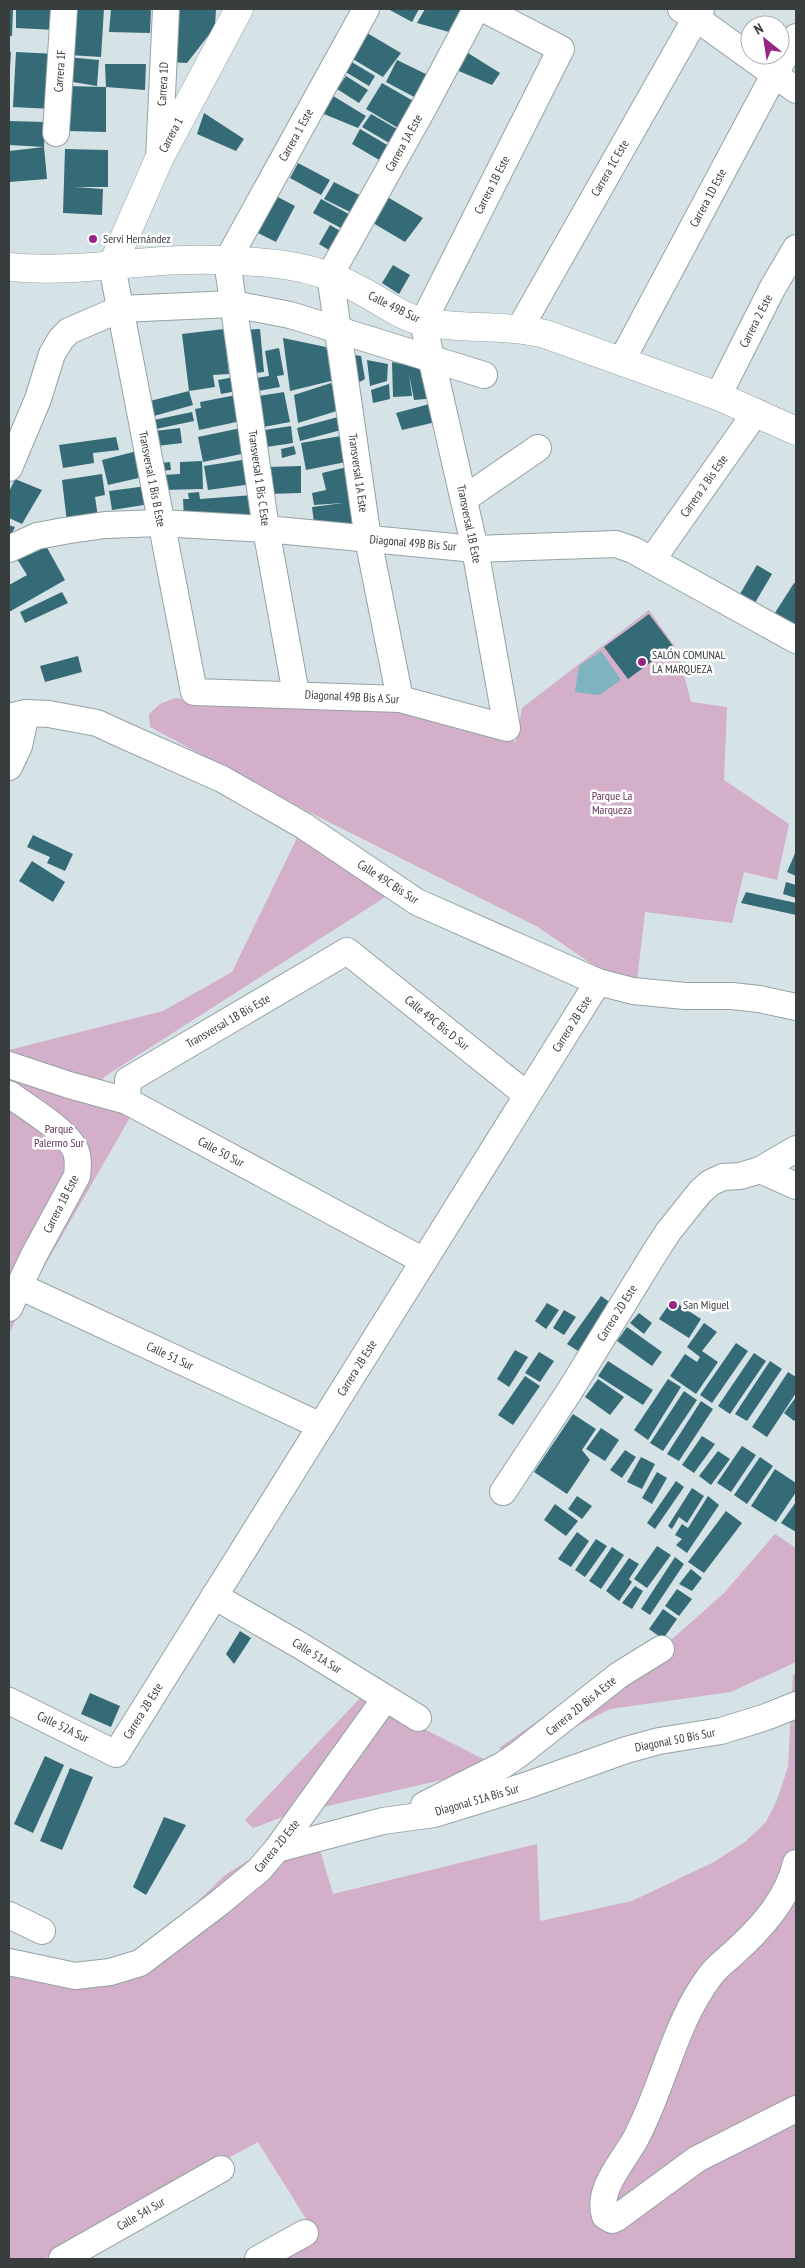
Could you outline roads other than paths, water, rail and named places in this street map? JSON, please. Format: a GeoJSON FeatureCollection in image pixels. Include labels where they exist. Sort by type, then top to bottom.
{"type":"FeatureCollection","features":[{"type":"Feature","properties":{"kind":"street","name":"Carrera 1F"},"geometry":{"type":"LineString","coordinates":[[56,133],[64,9]]}},
{"type":"Feature","properties":{"kind":"street","name":"Carrera 1D"},"geometry":{"type":"LineString","coordinates":[[158,159],[166,9]]}},
{"type":"Feature","properties":{"kind":"street","name":"Carrera 1"},"geometry":{"type":"LineString","coordinates":[[112,266],[158,159],[239,9]]}},
{"type":"Feature","properties":{"kind":"street","name":"Carrera 1 Este"},"geometry":{"type":"LineString","coordinates":[[227,261],[366,9]]}},
{"type":"Feature","properties":{"kind":"street","name":"Carrera 1A Este"},"geometry":{"type":"LineString","coordinates":[[330,275],[424,108],[476,9]]}},
{"type":"Feature","properties":{"kind":"street","name":"Carrera 1B Este"},"geometry":{"type":"LineString","coordinates":[[423,322],[561,49],[484,9]]}},
{"type":"Feature","properties":{"kind":"street"},"geometry":{"type":"LineString","coordinates":[[692,12],[796,90]]}},
{"type":"Feature","properties":{"kind":"street","name":"Carrera 1C Este"},"geometry":{"type":"LineString","coordinates":[[520,328],[692,12]]}},
{"type":"Feature","properties":{"kind":"street","name":"Carrera 1D Este"},"geometry":{"type":"LineString","coordinates":[[622,360],[796,37]]}},
{"type":"Feature","properties":{"kind":"street","name":"Carrera 2 Este"},"geometry":{"type":"LineString","coordinates":[[718,396],[772,289],[796,248]]}},
{"type":"Feature","properties":{"kind":"street","name":"Calle 49B Sur"},"geometry":{"type":"LineString","coordinates":[[9,267],[54,269],[138,263],[227,261],[284,265],[330,275],[402,314],[423,322],[520,328],[545,334],[622,360],[718,396],[796,431]]}},
{"type":"Feature","properties":{"kind":"street","name":"Transversal 1 Bis C Este"},"geometry":{"type":"LineString","coordinates":[[227,261],[266,529],[296,694]]}},
{"type":"Feature","properties":{"kind":"street","name":"Transversal 1 Bis B Este"},"geometry":{"type":"LineString","coordinates":[[112,266],[194,692]]}},
{"type":"Feature","properties":{"kind":"street","name":"Transversal 1A Este"},"geometry":{"type":"LineString","coordinates":[[330,275],[368,540],[400,699]]}},
{"type":"Feature","properties":{"kind":"street"},"geometry":{"type":"LineString","coordinates":[[9,468],[38,398],[52,354],[61,339],[69,331],[120,309],[233,304],[290,315],[484,375]]}},
{"type":"Feature","properties":{"kind":"street","name":"Transversal 1B Este"},"geometry":{"type":"LineString","coordinates":[[423,322],[475,549],[507,728]]}},
{"type":"Feature","properties":{"kind":"street","name":"Carrera 2 Bis Este"},"geometry":{"type":"LineString","coordinates":[[652,560],[756,412]]}},
{"type":"Feature","properties":{"kind":"street"},"geometry":{"type":"LineString","coordinates":[[464,499],[538,448]]}},
{"type":"Feature","properties":{"kind":"street","name":"Diagonal 49B Bis Sur"},"geometry":{"type":"LineString","coordinates":[[9,549],[37,536],[64,531],[105,525],[160,523],[266,529],[475,549],[616,544],[652,560],[796,640]]}},
{"type":"Feature","properties":{"kind":"street","name":"Diagonal 49B Bis A Sur"},"geometry":{"type":"LineString","coordinates":[[194,692],[400,699],[507,728]]}},
{"type":"Feature","properties":{"kind":"street","name":"Calle 49C Bis Sur"},"geometry":{"type":"LineString","coordinates":[[17,715],[49,714],[97,723],[222,779],[304,826],[417,902],[598,982],[633,991],[685,996],[759,998],[796,1007]]}},
{"type":"Feature","properties":{"kind":"street"},"geometry":{"type":"LineString","coordinates":[[9,767],[19,746],[17,715]]}},
{"type":"Feature","properties":{"kind":"street","name":"Calle 49C Bis D Sur"},"geometry":{"type":"LineString","coordinates":[[347,951],[527,1095]]}},
{"type":"Feature","properties":{"kind":"street","name":"Transversal 1B Bis Este"},"geometry":{"type":"LineString","coordinates":[[127,1101],[128,1080],[347,951]]}},
{"type":"Feature","properties":{"kind":"street","name":"Carrera 2B Este"},"geometry":{"type":"LineString","coordinates":[[116,1754],[598,982]]}},
{"type":"Feature","properties":{"kind":"street","name":"Calle 50 Sur"},"geometry":{"type":"LineString","coordinates":[[9,1065],[69,1085],[127,1101],[424,1261]]}},
{"type":"Feature","properties":{"kind":"street","name":"Carrera 1B Este"},"geometry":{"type":"LineString","coordinates":[[9,1094],[63,1135],[75,1150],[79,1163],[77,1176],[32,1257],[14,1297]]}},
{"type":"Feature","properties":{"kind":"street","name":"Carrera 2D Este"},"geometry":{"type":"LineString","coordinates":[[502,1492],[569,1392],[668,1232],[710,1183],[723,1177],[740,1176],[760,1170],[796,1149]]}},
{"type":"Feature","properties":{"kind":"street"},"geometry":{"type":"LineString","coordinates":[[760,1170],[796,1186]]}},
{"type":"Feature","properties":{"kind":"street","name":"Calle 51 Sur"},"geometry":{"type":"LineString","coordinates":[[14,1297],[321,1426]]}},
{"type":"Feature","properties":{"kind":"street","name":"Calle 51A Sur"},"geometry":{"type":"LineString","coordinates":[[214,1596],[301,1646],[418,1718]]}},
{"type":"Feature","properties":{"kind":"street","name":"Carrera 2D Bis A Este"},"geometry":{"type":"LineString","coordinates":[[503,1765],[619,1675],[661,1649]]}},
{"type":"Feature","properties":{"kind":"street","name":"Carrera 2D Este"},"geometry":{"type":"LineString","coordinates":[[9,1962],[75,1976],[110,1972],[140,1963],[259,1870],[277,1849],[385,1699]]}},
{"type":"Feature","properties":{"kind":"street","name":"Calle 52A Sur"},"geometry":{"type":"LineString","coordinates":[[9,1701],[116,1754]]}},
{"type":"Feature","properties":{"kind":"street","name":"Diagonal 50 Bis Sur"},"geometry":{"type":"LineString","coordinates":[[525,1786],[626,1750],[659,1741],[721,1731],[766,1717],[796,1704]]}},
{"type":"Feature","properties":{"kind":"street","name":"Diagonal 51A Bis Sur"},"geometry":{"type":"LineString","coordinates":[[398,1818],[503,1765]]}},
{"type":"Feature","properties":{"kind":"street","name":"Diagonal 51A Bis Sur"},"geometry":{"type":"LineString","coordinates":[[277,1849],[337,1832],[398,1818],[434,1814],[525,1786]]}},
{"type":"Feature","properties":{"kind":"street"},"geometry":{"type":"LineString","coordinates":[[796,1863],[783,1895],[771,1914],[754,1934],[711,1975],[684,2019],[663,2079],[636,2137],[603,2195],[602,2207],[605,2216],[612,2220],[618,2217],[697,2159],[796,2109]]}},
{"type":"Feature","properties":{"kind":"street"},"geometry":{"type":"LineString","coordinates":[[9,1916],[42,1931]]}},
{"type":"Feature","properties":{"kind":"street","name":"Calle 54I Sur"},"geometry":{"type":"LineString","coordinates":[[62,2259],[221,2169]]}},
{"type":"Feature","properties":{"kind":"street"},"geometry":{"type":"LineString","coordinates":[[258,2259],[305,2233]]}},
{"type":"Feature","properties":{"kind":"water"},"geometry":{"type":"Polygon","coordinates":[[[601,651],[621,680],[599,695],[575,692],[579,666],[601,651]]]}},
{"type":"Feature","properties":{"kind":"place","name":"Servi Hernández"},"geometry":{"type":"Point","coordinates":[93,239]}},
{"type":"Feature","properties":{"kind":"place","name":"SALÓN COMUNAL LA MARQUEZA"},"geometry":{"type":"Point","coordinates":[642,662]}},
{"type":"Feature","properties":{"kind":"place","name":"San Miguel"},"geometry":{"type":"Point","coordinates":[673,1305]}},
{"type":"Feature","properties":{"kind":"park label","name":"Parque La Marqueza"},"geometry":{"type":"Point","coordinates":[612,803]}},
{"type":"Feature","properties":{"kind":"park label","name":"Parque Palermo Sur"},"geometry":{"type":"Point","coordinates":[59,1136]}}]}
